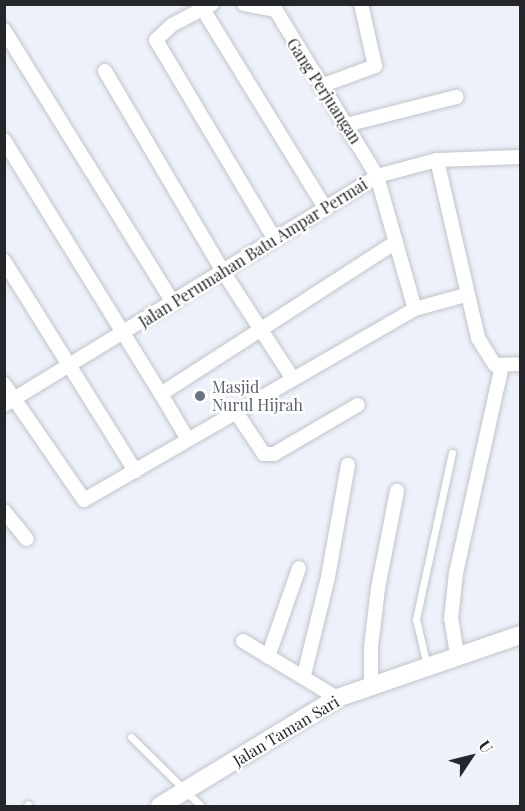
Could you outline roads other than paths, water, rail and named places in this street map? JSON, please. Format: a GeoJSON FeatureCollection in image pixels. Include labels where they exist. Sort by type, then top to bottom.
{"type":"FeatureCollection","features":[{"type":"Feature","properties":{"kind":"street"},"geometry":{"type":"LineString","coordinates":[[244,4],[273,7]]}},
{"type":"Feature","properties":{"kind":"street"},"geometry":{"type":"LineString","coordinates":[[321,86],[375,66],[361,4]]}},
{"type":"Feature","properties":{"kind":"street","name":"Gang Perjuangan"},"geometry":{"type":"LineString","coordinates":[[273,7],[378,176],[415,309]]}},
{"type":"Feature","properties":{"kind":"street"},"geometry":{"type":"LineString","coordinates":[[274,238],[156,39],[171,25],[208,8],[326,208]]}},
{"type":"Feature","properties":{"kind":"street"},"geometry":{"type":"LineString","coordinates":[[4,30],[173,303]]}},
{"type":"Feature","properties":{"kind":"street"},"geometry":{"type":"LineString","coordinates":[[105,71],[224,273],[293,379]]}},
{"type":"Feature","properties":{"kind":"street"},"geometry":{"type":"LineString","coordinates":[[346,125],[456,98]]}},
{"type":"Feature","properties":{"kind":"street"},"geometry":{"type":"LineString","coordinates":[[4,140],[187,438]]}},
{"type":"Feature","properties":{"kind":"street","name":"Jalan Perumahan Batu Ampar Permai"},"geometry":{"type":"LineString","coordinates":[[9,402],[224,273],[274,238],[378,176],[437,160],[520,157]]}},
{"type":"Feature","properties":{"kind":"street"},"geometry":{"type":"LineString","coordinates":[[437,160],[466,295],[488,359],[502,366],[520,364]]}},
{"type":"Feature","properties":{"kind":"street"},"geometry":{"type":"LineString","coordinates":[[161,394],[396,242]]}},
{"type":"Feature","properties":{"kind":"street"},"geometry":{"type":"LineString","coordinates":[[4,261],[135,471]]}},
{"type":"Feature","properties":{"kind":"street"},"geometry":{"type":"LineString","coordinates":[[4,384],[9,402],[81,498],[89,498],[187,438],[415,309],[466,295]]}},
{"type":"Feature","properties":{"kind":"street"},"geometry":{"type":"LineString","coordinates":[[457,655],[451,619],[456,573],[502,366]]}},
{"type":"Feature","properties":{"kind":"street"},"geometry":{"type":"LineString","coordinates":[[236,412],[264,454],[274,454],[358,405]]}},
{"type":"Feature","properties":{"kind":"street"},"geometry":{"type":"LineString","coordinates":[[304,675],[328,577],[348,465]]}},
{"type":"Feature","properties":{"kind":"street"},"geometry":{"type":"LineString","coordinates":[[371,686],[371,647],[378,588],[397,491]]}},
{"type":"Feature","properties":{"kind":"street"},"geometry":{"type":"LineString","coordinates":[[4,511],[27,539]]}},
{"type":"Feature","properties":{"kind":"street"},"geometry":{"type":"LineString","coordinates":[[268,657],[299,568]]}},
{"type":"Feature","properties":{"kind":"street","name":"Jalan Taman Sari"},"geometry":{"type":"LineString","coordinates":[[160,807],[337,698],[520,635]]}},
{"type":"Feature","properties":{"kind":"street"},"geometry":{"type":"LineString","coordinates":[[243,641],[268,657],[304,675],[337,698]]}},
{"type":"Feature","properties":{"kind":"lane"},"geometry":{"type":"LineString","coordinates":[[427,666],[416,619],[452,453]]}},
{"type":"Feature","properties":{"kind":"lane"},"geometry":{"type":"LineString","coordinates":[[131,737],[201,807]]}},
{"type":"Feature","properties":{"kind":"place","name":"Masjid Nurul Hijrah"},"geometry":{"type":"Point","coordinates":[200,396]}}]}
